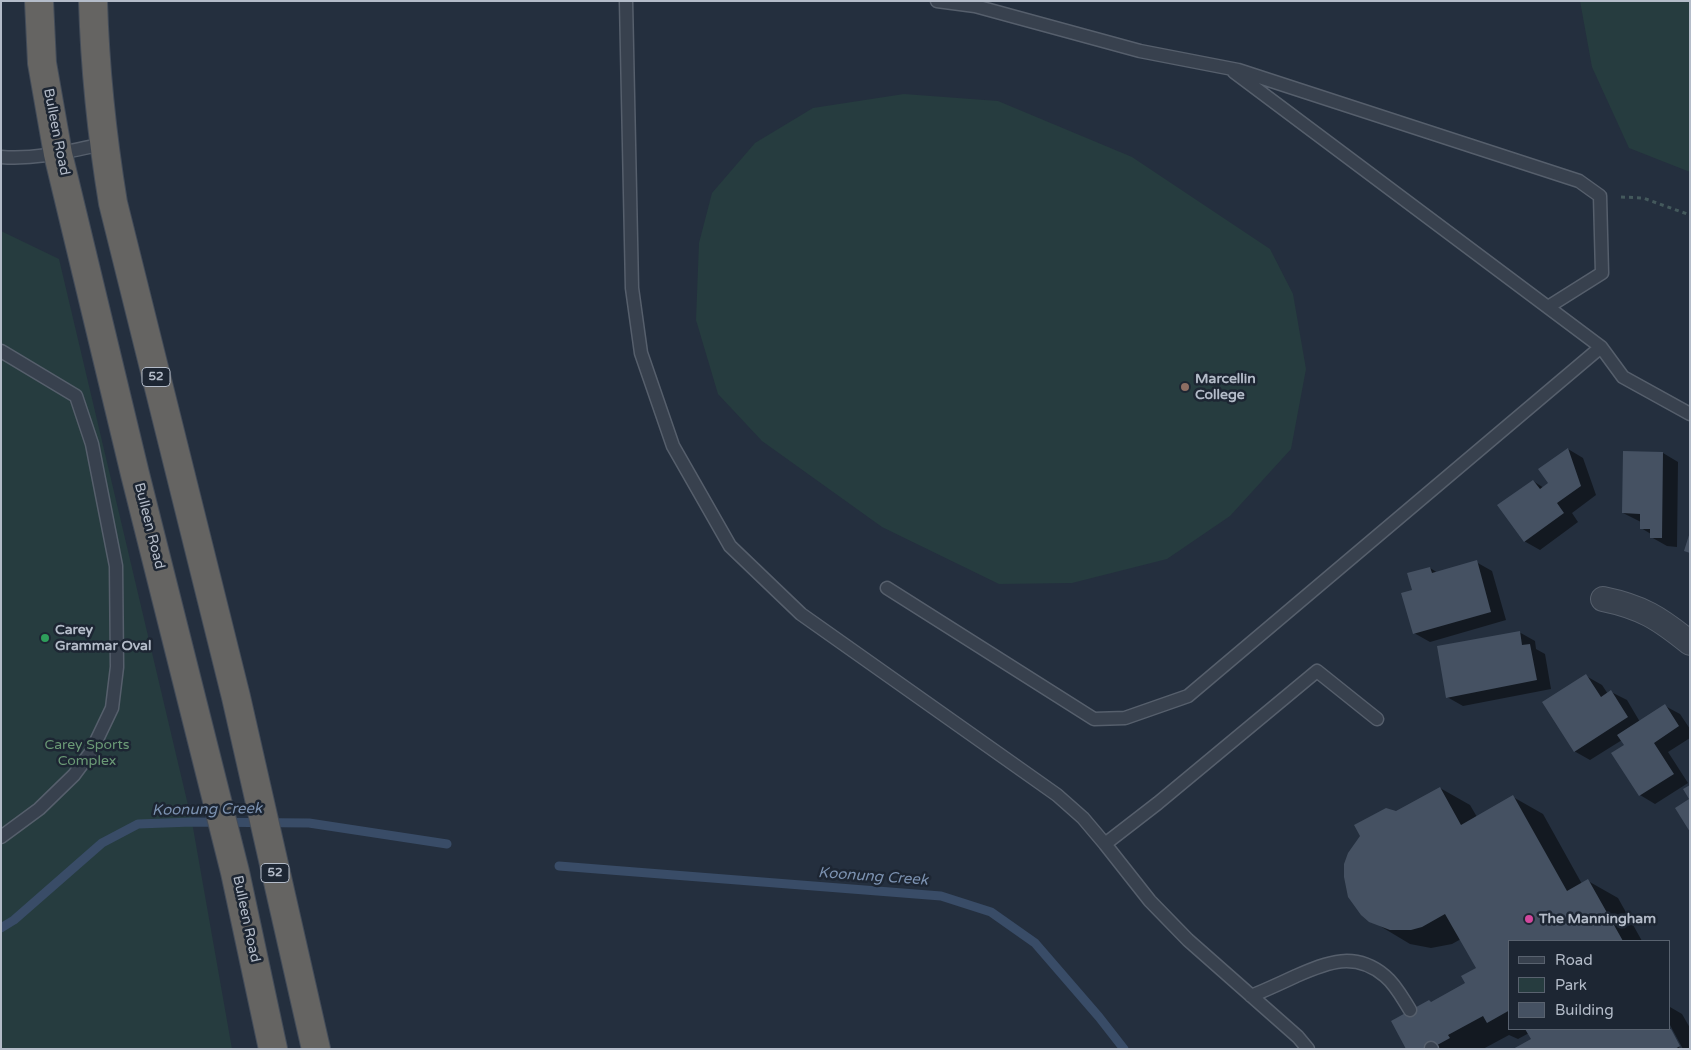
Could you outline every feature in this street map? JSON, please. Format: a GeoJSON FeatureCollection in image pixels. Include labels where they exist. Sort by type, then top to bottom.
{"type":"FeatureCollection","features":[{"type":"Feature","properties":{"kind":"highway","name":"Bulleen Road"},"geometry":{"type":"LineString","coordinates":[[39,1],[42,63],[58,154],[235,872],[272,1049]]}},
{"type":"Feature","properties":{"kind":"highway","name":"52"},"geometry":{"type":"LineString","coordinates":[[94,1],[95,53],[103,144],[113,203],[236,697],[316,1049]]}},
{"type":"Feature","properties":{"kind":"street"},"geometry":{"type":"LineString","coordinates":[[1603,599],[1635,607],[1651,614],[1690,643]]}},
{"type":"Feature","properties":{"kind":"lane"},"geometry":{"type":"LineString","coordinates":[[626,1],[632,288],[641,353],[673,446],[730,546],[801,614],[1057,795],[1083,818],[1150,901],[1188,940],[1298,1037],[1308,1049]]}},
{"type":"Feature","properties":{"kind":"lane"},"geometry":{"type":"LineString","coordinates":[[937,1],[975,6],[1140,51],[1238,70],[1580,181],[1600,196],[1602,273],[1548,307]]}},
{"type":"Feature","properties":{"kind":"lane"},"geometry":{"type":"LineString","coordinates":[[1229,68],[1601,347],[1623,377],[1690,414]]}},
{"type":"Feature","properties":{"kind":"lane"},"geometry":{"type":"LineString","coordinates":[[1,156],[58,154],[103,144]]}},
{"type":"Feature","properties":{"kind":"lane"},"geometry":{"type":"LineString","coordinates":[[887,588],[1094,719],[1124,718],[1188,696],[1601,347]]}},
{"type":"Feature","properties":{"kind":"lane"},"geometry":{"type":"LineString","coordinates":[[1,351],[76,396],[92,444],[116,566],[117,667],[112,708],[91,752],[74,775],[39,809],[1,838]]}},
{"type":"Feature","properties":{"kind":"lane"},"geometry":{"type":"LineString","coordinates":[[1105,844],[1158,803],[1317,671],[1377,719]]}},
{"type":"Feature","properties":{"kind":"lane"},"geometry":{"type":"LineString","coordinates":[[1251,996],[1324,964],[1340,961],[1358,962],[1372,967],[1386,977],[1410,1010]]}},
{"type":"Feature","properties":{"kind":"path"},"geometry":{"type":"LineString","coordinates":[[1600,196],[1643,198],[1690,215]]}},
{"type":"Feature","properties":{"kind":"green space"},"geometry":{"type":"Polygon","coordinates":[[[1580,1],[1690,1],[1690,172],[1629,148],[1592,67],[1580,1]]]}},
{"type":"Feature","properties":{"kind":"green space"},"geometry":{"type":"Polygon","coordinates":[[[904,94],[998,101],[1132,157],[1270,249],[1293,294],[1306,369],[1291,449],[1230,516],[1167,559],[1072,583],[999,584],[882,527],[762,441],[718,394],[696,320],[699,243],[712,193],[755,143],[813,108],[904,94]]]}},
{"type":"Feature","properties":{"kind":"green space","name":"Carey Sports Complex"},"geometry":{"type":"Polygon","coordinates":[[[1,231],[59,259],[192,822],[232,1049],[1,1049],[1,231]]]}},
{"type":"Feature","properties":{"kind":"building"},"geometry":{"type":"Polygon","coordinates":[[[1568,448],[1581,486],[1557,503],[1564,513],[1524,542],[1497,505],[1533,480],[1540,489],[1548,483],[1538,469],[1568,448]]]}},
{"type":"Feature","properties":{"kind":"building"},"geometry":{"type":"Polygon","coordinates":[[[1623,451],[1663,452],[1662,538],[1650,538],[1650,529],[1640,529],[1640,514],[1622,513],[1623,451]]]}},
{"type":"Feature","properties":{"kind":"building"},"geometry":{"type":"Polygon","coordinates":[[[1690,532],[1690,553],[1684,551],[1690,532]]]}},
{"type":"Feature","properties":{"kind":"building"},"geometry":{"type":"Polygon","coordinates":[[[1477,560],[1491,612],[1413,634],[1401,593],[1412,590],[1407,573],[1430,567],[1432,573],[1477,560]]]}},
{"type":"Feature","properties":{"kind":"building"},"geometry":{"type":"Polygon","coordinates":[[[1520,631],[1522,645],[1530,644],[1537,680],[1446,698],[1437,646],[1520,631]]]}},
{"type":"Feature","properties":{"kind":"building"},"geometry":{"type":"Polygon","coordinates":[[[1586,674],[1601,697],[1611,690],[1628,717],[1574,752],[1542,702],[1586,674]]]}},
{"type":"Feature","properties":{"kind":"building"},"geometry":{"type":"Polygon","coordinates":[[[1665,704],[1679,726],[1654,743],[1674,774],[1639,796],[1611,753],[1624,745],[1617,735],[1665,704]]]}},
{"type":"Feature","properties":{"kind":"building"},"geometry":{"type":"Polygon","coordinates":[[[1690,785],[1690,832],[1675,808],[1689,799],[1683,789],[1690,785]]]}},
{"type":"Feature","properties":{"kind":"building","name":"The Manningham"},"geometry":{"type":"Polygon","coordinates":[[[1440,787],[1461,825],[1513,795],[1567,891],[1588,879],[1622,940],[1508,940],[1508,1011],[1487,1023],[1483,1016],[1448,1035],[1450,1038],[1430,1049],[1406,1049],[1391,1021],[1465,983],[1461,976],[1476,968],[1445,914],[1422,927],[1411,930],[1390,930],[1369,922],[1361,915],[1348,897],[1344,877],[1344,864],[1348,853],[1360,836],[1354,825],[1386,808],[1396,811],[1440,787]]]}},
{"type":"Feature","properties":{"kind":"building"},"geometry":{"type":"Polygon","coordinates":[[[1671,1029],[1680,1046],[1675,1049],[1513,1049],[1531,1039],[1526,1030],[1671,1029]]]}},
{"type":"Feature","properties":{"kind":"waterway","name":"Koonung Creek"},"geometry":{"type":"LineString","coordinates":[[1,928],[14,920],[102,843],[138,824],[192,822],[309,823],[447,844]]}},
{"type":"Feature","properties":{"kind":"waterway","name":"Koonung Creek"},"geometry":{"type":"LineString","coordinates":[[559,866],[941,896],[991,912],[1035,943],[1124,1049]]}},
{"type":"Feature","properties":{"kind":"place","name":"Marcellin College"},"geometry":{"type":"Point","coordinates":[1185,387]}},
{"type":"Feature","properties":{"kind":"place","name":"Carey Grammar Oval"},"geometry":{"type":"Point","coordinates":[45,638]}},
{"type":"Feature","properties":{"kind":"place","name":"The Manningham"},"geometry":{"type":"Point","coordinates":[1529,919]}}]}
